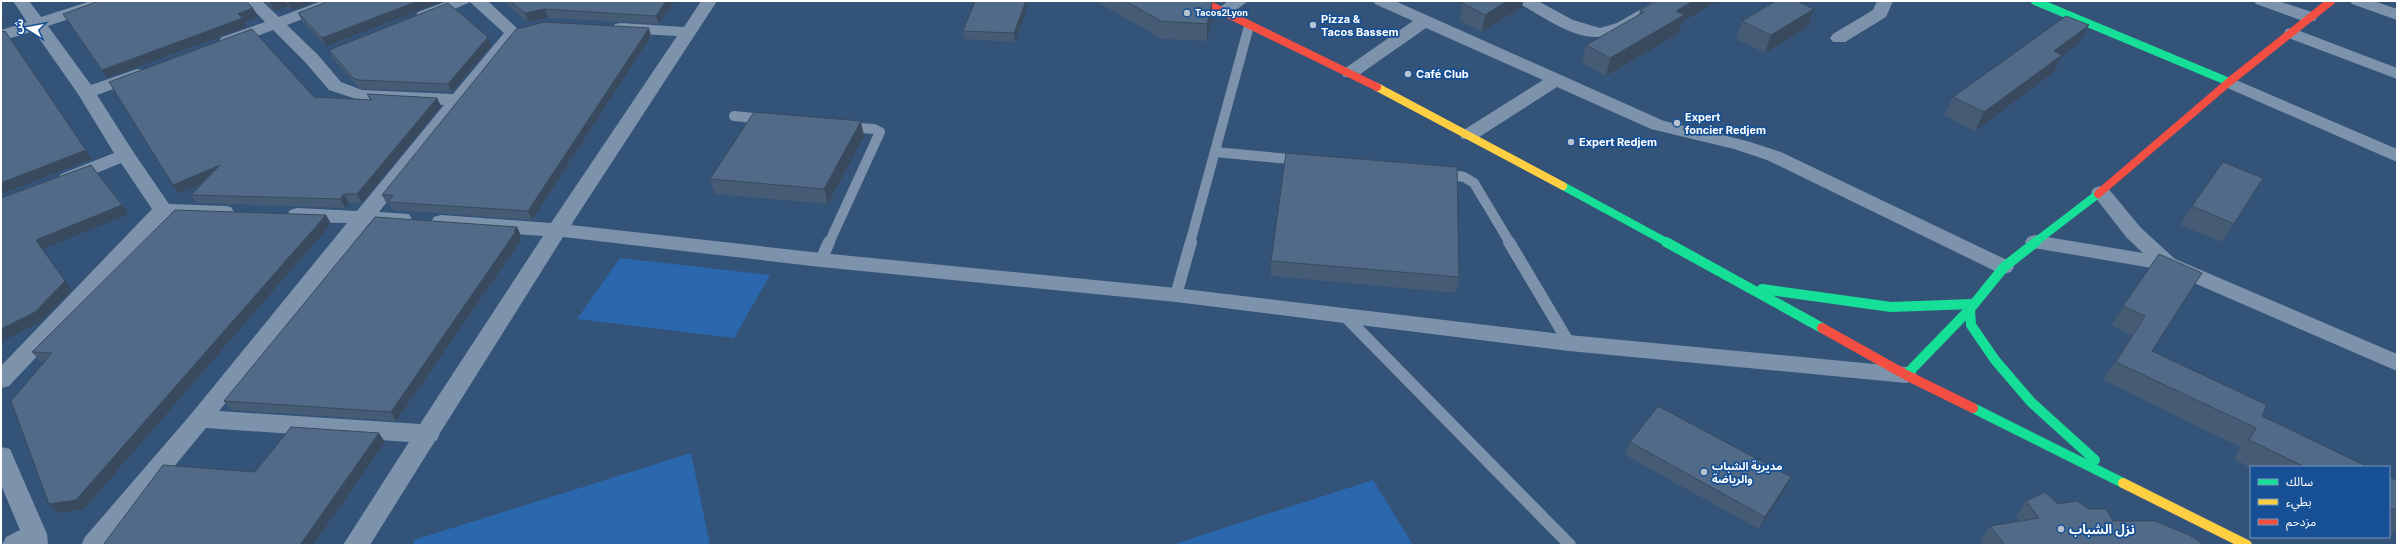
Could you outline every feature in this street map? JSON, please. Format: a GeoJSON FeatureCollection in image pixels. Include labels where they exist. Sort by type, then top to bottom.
{"type":"FeatureCollection","features":[{"type":"Feature","properties":{"kind":"main road"},"geometry":{"type":"LineString","coordinates":[[1201,1],[1249,26],[1350,73],[1469,135],[1749,287],[1906,375],[2247,545]]}},
{"type":"Feature","properties":{"kind":"main road"},"geometry":{"type":"LineString","coordinates":[[2038,1],[2229,82]]}},
{"type":"Feature","properties":{"kind":"main road"},"geometry":{"type":"LineString","coordinates":[[1906,375],[1971,306],[2004,267],[2101,192],[2229,82],[2331,1]]}},
{"type":"Feature","properties":{"kind":"main road"},"geometry":{"type":"LineString","coordinates":[[1749,287],[1878,306],[1971,306]]}},
{"type":"Feature","properties":{"kind":"main road"},"geometry":{"type":"LineString","coordinates":[[1971,306],[1975,333],[1995,360],[2031,402],[2109,475]]}},
{"type":"Feature","properties":{"kind":"street"},"geometry":{"type":"LineString","coordinates":[[21,1],[87,93],[125,155],[163,210]]}},
{"type":"Feature","properties":{"kind":"street"},"geometry":{"type":"LineString","coordinates":[[1,36],[108,1]]}},
{"type":"Feature","properties":{"kind":"street"},"geometry":{"type":"LineString","coordinates":[[253,1],[276,23],[319,56],[335,86],[359,95],[458,100]]}},
{"type":"Feature","properties":{"kind":"street"},"geometry":{"type":"LineString","coordinates":[[211,47],[337,1]]}},
{"type":"Feature","properties":{"kind":"street"},"geometry":{"type":"LineString","coordinates":[[405,23],[463,1]]}},
{"type":"Feature","properties":{"kind":"street"},"geometry":{"type":"LineString","coordinates":[[94,545],[200,419],[365,217],[458,100],[520,30],[478,1]]}},
{"type":"Feature","properties":{"kind":"street"},"geometry":{"type":"LineString","coordinates":[[356,545],[429,434],[557,230],[709,1]]}},
{"type":"Feature","properties":{"kind":"street"},"geometry":{"type":"LineString","coordinates":[[1222,12],[1240,1]]}},
{"type":"Feature","properties":{"kind":"street"},"geometry":{"type":"LineString","coordinates":[[1381,1],[1658,125],[1740,145],[1774,156],[2004,267]]}},
{"type":"Feature","properties":{"kind":"street"},"geometry":{"type":"LineString","coordinates":[[1526,1],[1583,31],[1596,34],[1612,32],[1654,3]]}},
{"type":"Feature","properties":{"kind":"street"},"geometry":{"type":"LineString","coordinates":[[1840,38],[1880,13],[1885,1]]}},
{"type":"Feature","properties":{"kind":"street"},"geometry":{"type":"LineString","coordinates":[[2262,1],[2309,17]]}},
{"type":"Feature","properties":{"kind":"street"},"geometry":{"type":"LineString","coordinates":[[2358,1],[2397,16]]}},
{"type":"Feature","properties":{"kind":"street"},"geometry":{"type":"LineString","coordinates":[[1350,73],[1426,20]]}},
{"type":"Feature","properties":{"kind":"street"},"geometry":{"type":"LineString","coordinates":[[605,27],[688,32]]}},
{"type":"Feature","properties":{"kind":"street"},"geometry":{"type":"LineString","coordinates":[[2292,33],[2397,74]]}},
{"type":"Feature","properties":{"kind":"street"},"geometry":{"type":"LineString","coordinates":[[87,93],[152,69]]}},
{"type":"Feature","properties":{"kind":"street"},"geometry":{"type":"LineString","coordinates":[[1469,135],[1557,79]]}},
{"type":"Feature","properties":{"kind":"street"},"geometry":{"type":"LineString","coordinates":[[2229,82],[2397,156]]}},
{"type":"Feature","properties":{"kind":"street"},"geometry":{"type":"LineString","coordinates":[[52,184],[125,155]]}},
{"type":"Feature","properties":{"kind":"street"},"geometry":{"type":"LineString","coordinates":[[2101,192],[2134,233],[2168,264]]}},
{"type":"Feature","properties":{"kind":"street"},"geometry":{"type":"LineString","coordinates":[[1,380],[163,210],[241,212]]}},
{"type":"Feature","properties":{"kind":"street"},"geometry":{"type":"LineString","coordinates":[[280,214],[365,217],[557,230],[821,260],[1176,295],[1344,314],[1569,343],[1906,375]]}},
{"type":"Feature","properties":{"kind":"street"},"geometry":{"type":"LineString","coordinates":[[2035,242],[2168,264],[2397,363]]}},
{"type":"Feature","properties":{"kind":"street"},"geometry":{"type":"LineString","coordinates":[[200,419],[429,434]]}},
{"type":"Feature","properties":{"kind":"street"},"geometry":{"type":"LineString","coordinates":[[1,456],[28,541]]}},
{"type":"Feature","properties":{"kind":"lane"},"geometry":{"type":"LineString","coordinates":[[1176,295],[1249,26]]}},
{"type":"Feature","properties":{"kind":"lane"},"geometry":{"type":"LineString","coordinates":[[734,116],[773,120]]}},
{"type":"Feature","properties":{"kind":"lane"},"geometry":{"type":"LineString","coordinates":[[821,260],[880,137],[880,132],[874,129],[835,125]]}},
{"type":"Feature","properties":{"kind":"lane"},"geometry":{"type":"LineString","coordinates":[[1215,152],[1309,161]]}},
{"type":"Feature","properties":{"kind":"lane"},"geometry":{"type":"LineString","coordinates":[[1427,172],[1459,174],[1471,180],[1480,189],[1485,202],[1569,343]]}},
{"type":"Feature","properties":{"kind":"lane"},"geometry":{"type":"LineString","coordinates":[[1344,314],[1570,545]]}},
{"type":"Feature","properties":{"kind":"shaded area"},"geometry":{"type":"Polygon","coordinates":[[[620,258],[770,275],[734,338],[577,319],[620,258]]]}},
{"type":"Feature","properties":{"kind":"shaded area"},"geometry":{"type":"Polygon","coordinates":[[[691,453],[710,545],[414,545],[414,540],[691,453]]]}},
{"type":"Feature","properties":{"kind":"shaded area"},"geometry":{"type":"Polygon","coordinates":[[[1373,480],[1413,545],[1171,545],[1373,480]]]}},
{"type":"Feature","properties":{"kind":"building"},"geometry":{"type":"Polygon","coordinates":[[[99,1],[246,1],[253,8],[238,14],[243,18],[102,70],[63,14],[99,1]]]}},
{"type":"Feature","properties":{"kind":"building"},"geometry":{"type":"Polygon","coordinates":[[[329,1],[418,1],[322,38],[298,13],[329,1]]]}},
{"type":"Feature","properties":{"kind":"building"},"geometry":{"type":"Polygon","coordinates":[[[510,1],[666,1],[656,16],[545,9],[525,13],[510,1]]]}},
{"type":"Feature","properties":{"kind":"building"},"geometry":{"type":"Polygon","coordinates":[[[975,1],[1026,1],[1014,33],[963,31],[975,1]]]}},
{"type":"Feature","properties":{"kind":"building"},"geometry":{"type":"Polygon","coordinates":[[[1125,1],[1211,1],[1212,3],[1207,24],[1161,21],[1125,1]]]}},
{"type":"Feature","properties":{"kind":"building"},"geometry":{"type":"Polygon","coordinates":[[[1466,1],[1507,1],[1485,15],[1462,3],[1466,1]]]}},
{"type":"Feature","properties":{"kind":"building"},"geometry":{"type":"Polygon","coordinates":[[[1657,1],[1693,1],[1676,11],[1684,15],[1610,58],[1586,45],[1644,12],[1640,10],[1657,1]]]}},
{"type":"Feature","properties":{"kind":"building"},"geometry":{"type":"Polygon","coordinates":[[[1776,1],[1797,1],[1814,9],[1771,35],[1742,21],[1776,1]]]}},
{"type":"Feature","properties":{"kind":"building"},"geometry":{"type":"Polygon","coordinates":[[[448,3],[488,37],[448,84],[358,80],[353,78],[329,50],[448,3]]]}},
{"type":"Feature","properties":{"kind":"building"},"geometry":{"type":"Polygon","coordinates":[[[2066,16],[2089,25],[2054,51],[2062,55],[1984,112],[1953,97],[2066,16]]]}},
{"type":"Feature","properties":{"kind":"building"},"geometry":{"type":"Polygon","coordinates":[[[545,22],[649,28],[528,211],[388,202],[393,195],[382,195],[516,29],[545,22]]]}},
{"type":"Feature","properties":{"kind":"building"},"geometry":{"type":"Polygon","coordinates":[[[252,29],[314,97],[372,100],[367,94],[437,98],[357,194],[344,194],[340,199],[191,195],[220,165],[173,185],[109,82],[252,29]]]}},
{"type":"Feature","properties":{"kind":"building"},"geometry":{"type":"Polygon","coordinates":[[[5,31],[86,150],[1,183],[1,32],[5,31]]]}},
{"type":"Feature","properties":{"kind":"building"},"geometry":{"type":"Polygon","coordinates":[[[754,112],[861,121],[824,189],[710,179],[754,112]]]}},
{"type":"Feature","properties":{"kind":"building"},"geometry":{"type":"Polygon","coordinates":[[[1286,153],[1457,167],[1459,277],[1271,261],[1286,153]]]}},
{"type":"Feature","properties":{"kind":"building"},"geometry":{"type":"Polygon","coordinates":[[[2223,162],[2263,178],[2234,224],[2192,206],[2223,162]]]}},
{"type":"Feature","properties":{"kind":"building"},"geometry":{"type":"Polygon","coordinates":[[[91,165],[122,205],[36,240],[65,281],[35,312],[1,329],[1,198],[91,165]]]}},
{"type":"Feature","properties":{"kind":"building"},"geometry":{"type":"Polygon","coordinates":[[[175,210],[326,215],[76,500],[49,504],[11,401],[52,353],[32,352],[175,210]]]}},
{"type":"Feature","properties":{"kind":"building"},"geometry":{"type":"Polygon","coordinates":[[[375,217],[517,227],[514,231],[516,231],[391,412],[224,401],[375,217]]]}},
{"type":"Feature","properties":{"kind":"building"},"geometry":{"type":"Polygon","coordinates":[[[2159,254],[2202,273],[2152,351],[2267,405],[2262,416],[2366,466],[2303,466],[2249,440],[2256,428],[2116,362],[2145,316],[2123,306],[2159,254]]]}},
{"type":"Feature","properties":{"kind":"building","name":"مديرية الشباب والرياضة"},"geometry":{"type":"Polygon","coordinates":[[[1658,406],[1791,477],[1765,517],[1630,442],[1658,406]]]}},
{"type":"Feature","properties":{"kind":"building"},"geometry":{"type":"Polygon","coordinates":[[[291,427],[379,433],[300,545],[103,545],[163,465],[255,472],[291,427]]]}},
{"type":"Feature","properties":{"kind":"building"},"geometry":{"type":"Polygon","coordinates":[[[2390,477],[2397,480],[2397,511],[2390,508],[2390,477]]]}},
{"type":"Feature","properties":{"kind":"building"},"geometry":{"type":"Polygon","coordinates":[[[2045,492],[2058,504],[2077,501],[2089,509],[2106,509],[2113,521],[2155,521],[2189,535],[2205,545],[2005,545],[1990,526],[2039,518],[2026,501],[2045,492]]]}},
{"type":"Feature","properties":{"kind":"traffic: fast"},"geometry":{"type":"LineString","coordinates":[[2035,1],[2229,82]]}},
{"type":"Feature","properties":{"kind":"traffic: fast"},"geometry":{"type":"LineString","coordinates":[[1563,186],[1822,328]]}},
{"type":"Feature","properties":{"kind":"traffic: fast"},"geometry":{"type":"LineString","coordinates":[[1906,375],[1970,309],[2004,267],[2098,194]]}},
{"type":"Feature","properties":{"kind":"traffic: fast"},"geometry":{"type":"LineString","coordinates":[[1762,289],[1891,307],[1972,304]]}},
{"type":"Feature","properties":{"kind":"traffic: fast"},"geometry":{"type":"LineString","coordinates":[[1970,309],[1971,325],[1995,360],[2031,402],[2095,460]]}},
{"type":"Feature","properties":{"kind":"traffic: fast"},"geometry":{"type":"LineString","coordinates":[[1973,408],[2123,483]]}},
{"type":"Feature","properties":{"kind":"traffic: slow"},"geometry":{"type":"LineString","coordinates":[[1377,87],[1563,186]]}},
{"type":"Feature","properties":{"kind":"traffic: slow"},"geometry":{"type":"LineString","coordinates":[[2123,483],[2247,545]]}},
{"type":"Feature","properties":{"kind":"traffic: jam"},"geometry":{"type":"LineString","coordinates":[[1201,1],[1377,87]]}},
{"type":"Feature","properties":{"kind":"traffic: jam"},"geometry":{"type":"LineString","coordinates":[[2098,194],[2229,82],[2331,1]]}},
{"type":"Feature","properties":{"kind":"traffic: jam"},"geometry":{"type":"LineString","coordinates":[[1822,328],[1906,375],[1973,408]]}},
{"type":"Feature","properties":{"kind":"place","name":"Tacos2Lyon"},"geometry":{"type":"Point","coordinates":[1187,13]}},
{"type":"Feature","properties":{"kind":"place","name":"Pizza & Tacos Bassem"},"geometry":{"type":"Point","coordinates":[1313,25]}},
{"type":"Feature","properties":{"kind":"place","name":"Café Club"},"geometry":{"type":"Point","coordinates":[1408,74]}},
{"type":"Feature","properties":{"kind":"place","name":"Expert foncier Redjem"},"geometry":{"type":"Point","coordinates":[1677,123]}},
{"type":"Feature","properties":{"kind":"place","name":"Expert Redjem"},"geometry":{"type":"Point","coordinates":[1571,142]}},
{"type":"Feature","properties":{"kind":"place","name":"مديرية الشباب والرياضة"},"geometry":{"type":"Point","coordinates":[1704,472]}},
{"type":"Feature","properties":{"kind":"place","name":"نزل الشباب"},"geometry":{"type":"Point","coordinates":[2061,529]}}]}
